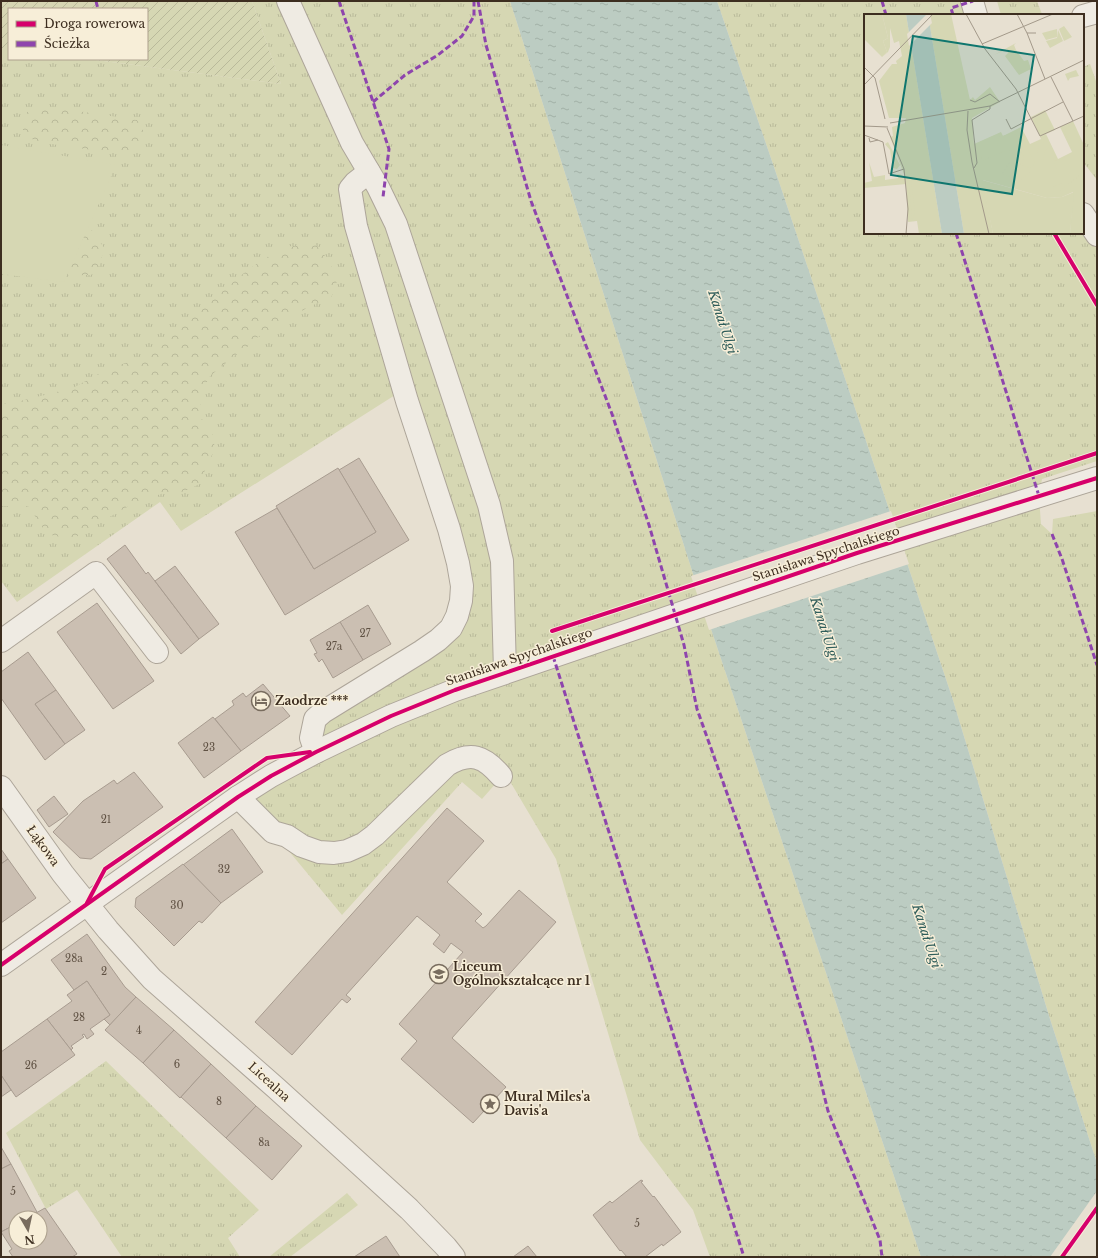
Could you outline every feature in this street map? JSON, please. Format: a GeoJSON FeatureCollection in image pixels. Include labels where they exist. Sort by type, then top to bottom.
{"type":"FeatureCollection","features":[{"type":"Feature","properties":{"kind":"street"},"geometry":{"type":"LineString","coordinates":[[288,1],[352,143],[370,172],[396,224],[490,505],[502,561],[505,672]]}},
{"type":"Feature","properties":{"kind":"street"},"geometry":{"type":"LineString","coordinates":[[972,1],[976,14]]}},
{"type":"Feature","properties":{"kind":"street"},"geometry":{"type":"LineString","coordinates":[[1084,16],[1097,12]]}},
{"type":"Feature","properties":{"kind":"street"},"geometry":{"type":"LineString","coordinates":[[316,752],[310,738],[315,719],[323,712],[438,640],[450,628],[457,616],[461,601],[462,586],[458,563],[449,529],[407,401],[356,226],[350,189],[355,183],[370,172]]}},
{"type":"Feature","properties":{"kind":"street"},"geometry":{"type":"LineString","coordinates":[[1084,216],[1097,235]]}},
{"type":"Feature","properties":{"kind":"street","name":"Stanisława Spychalskiego"},"geometry":{"type":"LineString","coordinates":[[1,966],[238,796],[271,776],[316,752],[391,716],[455,690],[505,672],[857,553],[1097,478]]}},
{"type":"Feature","properties":{"kind":"street"},"geometry":{"type":"LineString","coordinates":[[1,641],[96,573],[157,652]]}},
{"type":"Feature","properties":{"kind":"street"},"geometry":{"type":"LineString","coordinates":[[238,796],[273,832],[287,836],[302,846],[320,852],[334,853],[348,851],[363,844],[375,835],[447,765],[457,759],[468,757],[479,758],[491,764],[501,776]]}},
{"type":"Feature","properties":{"kind":"street","name":"Łąkowa"},"geometry":{"type":"LineString","coordinates":[[1,787],[63,874],[87,904]]}},
{"type":"Feature","properties":{"kind":"street","name":"Licealna"},"geometry":{"type":"LineString","coordinates":[[87,904],[152,979],[409,1208],[454,1257]]}},
{"type":"Feature","properties":{"kind":"green space"},"geometry":{"type":"Polygon","coordinates":[[[1,1],[252,1],[281,84],[96,60],[148,60],[148,8],[8,8],[8,51],[1,51],[1,1]]]}},
{"type":"Feature","properties":{"kind":"green space"},"geometry":{"type":"Polygon","coordinates":[[[252,1],[510,1],[703,605],[921,1257],[710,1257],[693,1210],[640,1140],[556,859],[505,773],[482,799],[462,782],[342,915],[273,832],[238,797],[316,752],[315,719],[422,651],[461,601],[403,390],[181,531],[160,502],[17,602],[1,581],[1,51],[8,51],[8,60],[96,60],[281,84],[252,1]]]}},
{"type":"Feature","properties":{"kind":"green space"},"geometry":{"type":"Polygon","coordinates":[[[717,1],[974,1],[976,14],[864,14],[864,234],[1084,233],[1097,235],[1097,461],[1042,479],[1039,496],[1041,524],[1052,534],[1053,519],[1097,511],[1097,1163],[1050,1019],[952,697],[717,1]]]}},
{"type":"Feature","properties":{"kind":"green space"},"geometry":{"type":"Polygon","coordinates":[[[997,1],[1037,1],[1042,14],[1001,14],[997,1]]]}},
{"type":"Feature","properties":{"kind":"green space"},"geometry":{"type":"Polygon","coordinates":[[[1090,64],[1097,84],[1097,180],[1084,163],[1084,67],[1090,64]]]}},
{"type":"Feature","properties":{"kind":"green space"},"geometry":{"type":"Polygon","coordinates":[[[37,108],[71,110],[137,120],[148,143],[125,152],[105,152],[44,143],[34,140],[23,134],[23,124],[25,113],[37,108]]]}},
{"type":"Feature","properties":{"kind":"green space"},"geometry":{"type":"Polygon","coordinates":[[[1,145],[116,165],[64,282],[1,274],[1,145]]]}},
{"type":"Feature","properties":{"kind":"green space"},"geometry":{"type":"Polygon","coordinates":[[[88,212],[91,229],[104,248],[100,265],[91,275],[1,275],[1,225],[88,212]]]}},
{"type":"Feature","properties":{"kind":"green space"},"geometry":{"type":"Polygon","coordinates":[[[315,244],[327,258],[338,278],[331,298],[315,304],[286,319],[258,337],[210,376],[200,395],[201,418],[211,429],[215,448],[199,484],[179,493],[164,493],[136,502],[81,533],[73,540],[47,534],[28,506],[1,506],[1,403],[8,404],[73,388],[100,373],[143,356],[249,269],[283,247],[315,244]]]}},
{"type":"Feature","properties":{"kind":"green space"},"geometry":{"type":"Polygon","coordinates":[[[106,1061],[259,1210],[228,1238],[240,1257],[122,1257],[77,1190],[46,1209],[6,1133],[106,1061]]]}},
{"type":"Feature","properties":{"kind":"green space"},"geometry":{"type":"Polygon","coordinates":[[[347,1193],[358,1205],[290,1257],[269,1257],[347,1193]]]}},
{"type":"Feature","properties":{"kind":"water","name":"Kanał Ulgi"},"geometry":{"type":"Polygon","coordinates":[[[510,1],[717,1],[952,697],[1050,1019],[1097,1163],[1097,1257],[921,1257],[703,605],[510,1]]]}},
{"type":"Feature","properties":{"kind":"pier"},"geometry":{"type":"Polygon","coordinates":[[[891,511],[909,564],[709,630],[691,576],[891,511]]]}},
{"type":"Feature","properties":{"kind":"pier"},"geometry":{"type":"Polygon","coordinates":[[[1097,1191],[1097,1257],[1050,1257],[1097,1191]]]}},
{"type":"Feature","properties":{"kind":"building"},"geometry":{"type":"Polygon","coordinates":[[[359,458],[409,540],[285,615],[235,532],[277,508],[314,569],[376,532],[339,470],[359,458]]]}},
{"type":"Feature","properties":{"kind":"building"},"geometry":{"type":"Polygon","coordinates":[[[338,468],[376,532],[314,569],[276,506],[338,468]]]}},
{"type":"Feature","properties":{"kind":"building"},"geometry":{"type":"Polygon","coordinates":[[[125,545],[146,574],[148,572],[199,639],[181,654],[107,559],[125,545]]]}},
{"type":"Feature","properties":{"kind":"building"},"geometry":{"type":"Polygon","coordinates":[[[175,566],[219,624],[199,639],[155,581],[175,566]]]}},
{"type":"Feature","properties":{"kind":"building"},"geometry":{"type":"Polygon","coordinates":[[[97,603],[154,681],[113,709],[57,632],[97,603]]]}},
{"type":"Feature","properties":{"kind":"building"},"geometry":{"type":"Polygon","coordinates":[[[368,605],[391,644],[363,660],[340,622],[368,605]]]}},
{"type":"Feature","properties":{"kind":"building"},"geometry":{"type":"Polygon","coordinates":[[[340,622],[363,660],[333,678],[322,659],[319,662],[314,654],[317,653],[310,640],[340,622]]]}},
{"type":"Feature","properties":{"kind":"building"},"geometry":{"type":"Polygon","coordinates":[[[28,652],[56,690],[35,704],[65,744],[45,760],[1,698],[1,672],[28,652]]]}},
{"type":"Feature","properties":{"kind":"building"},"geometry":{"type":"Polygon","coordinates":[[[263,684],[290,716],[241,751],[215,719],[234,705],[232,701],[243,693],[246,697],[263,684]]]}},
{"type":"Feature","properties":{"kind":"building"},"geometry":{"type":"Polygon","coordinates":[[[56,690],[85,730],[65,744],[35,704],[56,690]]]}},
{"type":"Feature","properties":{"kind":"building"},"geometry":{"type":"Polygon","coordinates":[[[213,717],[241,751],[204,778],[178,743],[213,717]]]}},
{"type":"Feature","properties":{"kind":"building"},"geometry":{"type":"Polygon","coordinates":[[[134,772],[163,807],[91,859],[80,858],[53,832],[83,801],[114,780],[117,784],[134,772]]]}},
{"type":"Feature","properties":{"kind":"building"},"geometry":{"type":"Polygon","coordinates":[[[54,796],[68,814],[49,827],[37,810],[54,796]]]}},
{"type":"Feature","properties":{"kind":"building"},"geometry":{"type":"Polygon","coordinates":[[[447,808],[484,841],[447,882],[482,914],[475,921],[483,928],[486,926],[519,890],[556,922],[452,1038],[506,1087],[473,1123],[401,1059],[417,1041],[399,1024],[463,952],[451,943],[444,953],[433,944],[440,935],[417,916],[346,995],[351,999],[347,1003],[342,999],[292,1055],[255,1022],[447,808]]]}},
{"type":"Feature","properties":{"kind":"building"},"geometry":{"type":"Polygon","coordinates":[[[232,829],[263,872],[221,903],[183,865],[232,829]]]}},
{"type":"Feature","properties":{"kind":"building"},"geometry":{"type":"Polygon","coordinates":[[[1,849],[8,859],[1,864],[1,849]]]}},
{"type":"Feature","properties":{"kind":"building"},"geometry":{"type":"Polygon","coordinates":[[[8,859],[36,898],[1,923],[1,864],[8,859]]]}},
{"type":"Feature","properties":{"kind":"building"},"geometry":{"type":"Polygon","coordinates":[[[183,864],[221,903],[202,923],[199,921],[174,946],[135,907],[136,898],[183,864]]]}},
{"type":"Feature","properties":{"kind":"building"},"geometry":{"type":"Polygon","coordinates":[[[87,934],[125,987],[136,997],[110,1025],[104,1019],[110,1015],[87,981],[74,990],[51,960],[87,934]]]}},
{"type":"Feature","properties":{"kind":"building"},"geometry":{"type":"Polygon","coordinates":[[[87,981],[110,1015],[90,1029],[94,1034],[87,1039],[84,1034],[82,1035],[84,1037],[71,1046],[73,1048],[71,1050],[47,1019],[72,1001],[67,995],[87,981]]]}},
{"type":"Feature","properties":{"kind":"building"},"geometry":{"type":"Polygon","coordinates":[[[136,997],[174,1030],[143,1063],[105,1030],[136,997]]]}},
{"type":"Feature","properties":{"kind":"building"},"geometry":{"type":"Polygon","coordinates":[[[47,1019],[75,1055],[16,1097],[1,1075],[1,1052],[47,1019]]]}},
{"type":"Feature","properties":{"kind":"building"},"geometry":{"type":"Polygon","coordinates":[[[174,1030],[211,1064],[180,1098],[143,1063],[174,1030]]]}},
{"type":"Feature","properties":{"kind":"building"},"geometry":{"type":"Polygon","coordinates":[[[211,1064],[256,1106],[226,1138],[181,1097],[211,1064]]]}},
{"type":"Feature","properties":{"kind":"building"},"geometry":{"type":"Polygon","coordinates":[[[1,1075],[11,1090],[1,1097],[1,1075]]]}},
{"type":"Feature","properties":{"kind":"building"},"geometry":{"type":"Polygon","coordinates":[[[256,1106],[302,1146],[272,1180],[226,1138],[256,1106]]]}},
{"type":"Feature","properties":{"kind":"building"},"geometry":{"type":"Polygon","coordinates":[[[1,1147],[11,1164],[1,1169],[1,1147]]]}},
{"type":"Feature","properties":{"kind":"building"},"geometry":{"type":"Polygon","coordinates":[[[11,1164],[36,1210],[8,1210],[8,1228],[1,1232],[1,1169],[11,1164]]]}},
{"type":"Feature","properties":{"kind":"building"},"geometry":{"type":"Polygon","coordinates":[[[641,1180],[643,1181],[641,1182],[653,1197],[654,1196],[681,1232],[663,1246],[662,1244],[645,1257],[627,1257],[621,1250],[620,1251],[593,1215],[610,1201],[612,1203],[641,1180]]]}},
{"type":"Feature","properties":{"kind":"building"},"geometry":{"type":"Polygon","coordinates":[[[48,1212],[77,1254],[72,1257],[13,1257],[9,1251],[48,1250],[48,1212]]]}},
{"type":"Feature","properties":{"kind":"building"},"geometry":{"type":"Polygon","coordinates":[[[8,1228],[8,1243],[1,1232],[8,1228]]]}},
{"type":"Feature","properties":{"kind":"building"},"geometry":{"type":"Polygon","coordinates":[[[386,1236],[400,1257],[354,1257],[386,1236]]]}},
{"type":"Feature","properties":{"kind":"building"},"geometry":{"type":"Polygon","coordinates":[[[528,1246],[537,1257],[513,1257],[528,1246]]]}},
{"type":"Feature","properties":{"kind":"marked path"},"geometry":{"type":"LineString","coordinates":[[96,1],[98,8]]}},
{"type":"Feature","properties":{"kind":"marked path"},"geometry":{"type":"LineString","coordinates":[[339,1],[389,149],[383,197]]}},
{"type":"Feature","properties":{"kind":"marked path"},"geometry":{"type":"LineString","coordinates":[[373,102],[405,75],[438,55],[462,36],[474,16],[474,1]]}},
{"type":"Feature","properties":{"kind":"marked path"},"geometry":{"type":"LineString","coordinates":[[478,1],[486,45],[531,201],[612,414],[649,525],[684,645],[697,709],[785,956],[811,1042],[828,1111],[880,1240],[882,1257]]}},
{"type":"Feature","properties":{"kind":"marked path"},"geometry":{"type":"LineString","coordinates":[[882,1],[886,14]]}},
{"type":"Feature","properties":{"kind":"marked path"},"geometry":{"type":"LineString","coordinates":[[953,14],[951,8],[973,1]]}},
{"type":"Feature","properties":{"kind":"marked path"},"geometry":{"type":"LineString","coordinates":[[956,234],[1039,496]]}},
{"type":"Feature","properties":{"kind":"marked path"},"geometry":{"type":"LineString","coordinates":[[1052,534],[1062,559],[1097,665]]}},
{"type":"Feature","properties":{"kind":"marked path"},"geometry":{"type":"LineString","coordinates":[[553,656],[744,1257]]}},
{"type":"Feature","properties":{"kind":"cycle path"},"geometry":{"type":"LineString","coordinates":[[1055,234],[1097,305]]}},
{"type":"Feature","properties":{"kind":"cycle path"},"geometry":{"type":"LineString","coordinates":[[552,631],[1097,453]]}},
{"type":"Feature","properties":{"kind":"cycle path"},"geometry":{"type":"LineString","coordinates":[[1,965],[238,797],[271,776],[316,752],[391,716],[455,690],[857,553],[1097,478]]}},
{"type":"Feature","properties":{"kind":"cycle path"},"geometry":{"type":"LineString","coordinates":[[87,903],[105,869],[267,758],[310,752]]}},
{"type":"Feature","properties":{"kind":"cycle path"},"geometry":{"type":"LineString","coordinates":[[1062,1257],[1097,1208]]}},
{"type":"Feature","properties":{"kind":"place","name":"Zaodrze ***"},"geometry":{"type":"Point","coordinates":[261,701]}},
{"type":"Feature","properties":{"kind":"place","name":"Liceum Ogólnokształcące nr 1"},"geometry":{"type":"Point","coordinates":[439,974]}},
{"type":"Feature","properties":{"kind":"place","name":"Mural Miles'a Davis'a"},"geometry":{"type":"Point","coordinates":[490,1104]}}]}
